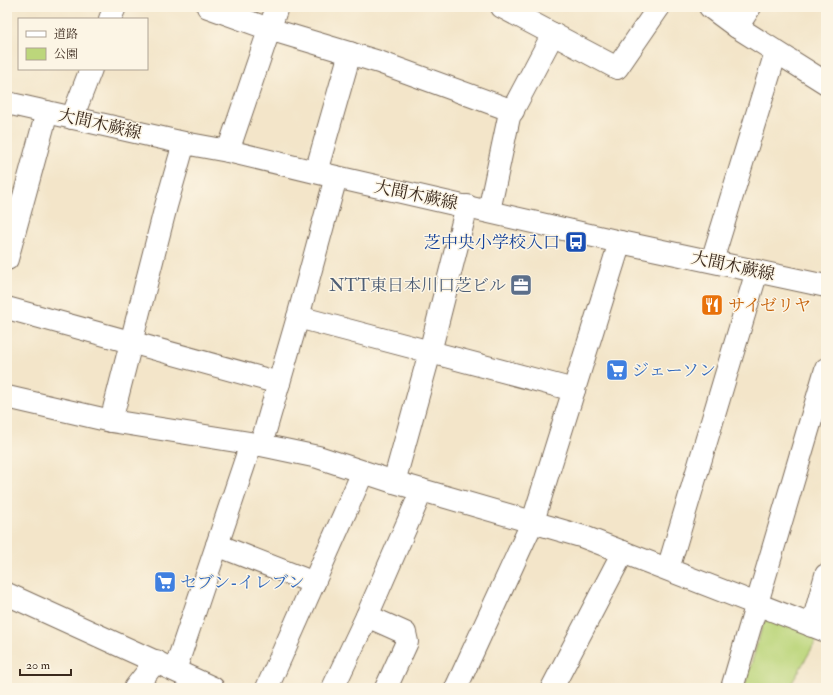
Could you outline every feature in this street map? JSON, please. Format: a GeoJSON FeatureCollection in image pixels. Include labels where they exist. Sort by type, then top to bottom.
{"type":"FeatureCollection","features":[{"type":"Feature","properties":{"kind":"street"},"geometry":{"type":"LineString","coordinates":[[110,18],[115,7]]}},
{"type":"Feature","properties":{"kind":"street"},"geometry":{"type":"LineString","coordinates":[[208,7],[269,29],[380,62],[512,111]]}},
{"type":"Feature","properties":{"kind":"street"},"geometry":{"type":"LineString","coordinates":[[228,151],[276,7]]}},
{"type":"Feature","properties":{"kind":"street"},"geometry":{"type":"LineString","coordinates":[[502,7],[617,68],[659,7]]}},
{"type":"Feature","properties":{"kind":"street"},"geometry":{"type":"LineString","coordinates":[[710,7],[737,27],[826,83]]}},
{"type":"Feature","properties":{"kind":"street"},"geometry":{"type":"LineString","coordinates":[[737,27],[750,7]]}},
{"type":"Feature","properties":{"kind":"street"},"geometry":{"type":"LineString","coordinates":[[489,211],[509,118],[553,34]]}},
{"type":"Feature","properties":{"kind":"street"},"geometry":{"type":"LineString","coordinates":[[712,261],[776,52]]}},
{"type":"Feature","properties":{"kind":"street"},"geometry":{"type":"LineString","coordinates":[[135,688],[165,666],[217,544],[279,383],[298,317],[350,54]]}},
{"type":"Feature","properties":{"kind":"street"},"geometry":{"type":"LineString","coordinates":[[72,118],[91,70]]}},
{"type":"Feature","properties":{"kind":"street","name":"大間木蕨線"},"geometry":{"type":"LineString","coordinates":[[7,103],[184,143],[228,151],[326,175],[620,242],[826,286]]}},
{"type":"Feature","properties":{"kind":"street"},"geometry":{"type":"LineString","coordinates":[[7,259],[47,112]]}},
{"type":"Feature","properties":{"kind":"street"},"geometry":{"type":"LineString","coordinates":[[111,421],[166,206],[184,143]]}},
{"type":"Feature","properties":{"kind":"street"},"geometry":{"type":"LineString","coordinates":[[394,482],[430,352],[467,206]]}},
{"type":"Feature","properties":{"kind":"street"},"geometry":{"type":"LineString","coordinates":[[456,688],[533,522],[620,242]]}},
{"type":"Feature","properties":{"kind":"street"},"geometry":{"type":"LineString","coordinates":[[668,569],[757,272]]}},
{"type":"Feature","properties":{"kind":"street"},"geometry":{"type":"LineString","coordinates":[[7,308],[279,383]]}},
{"type":"Feature","properties":{"kind":"street"},"geometry":{"type":"LineString","coordinates":[[298,317],[574,390]]}},
{"type":"Feature","properties":{"kind":"street"},"geometry":{"type":"LineString","coordinates":[[732,688],[757,606],[809,420],[826,369]]}},
{"type":"Feature","properties":{"kind":"street"},"geometry":{"type":"LineString","coordinates":[[7,397],[111,421],[256,444],[318,457],[394,482],[584,537],[819,629],[826,575]]}},
{"type":"Feature","properties":{"kind":"street"},"geometry":{"type":"LineString","coordinates":[[267,688],[363,472]]}},
{"type":"Feature","properties":{"kind":"street"},"geometry":{"type":"LineString","coordinates":[[333,688],[367,616],[422,490]]}},
{"type":"Feature","properties":{"kind":"street"},"geometry":{"type":"LineString","coordinates":[[217,544],[314,583]]}},
{"type":"Feature","properties":{"kind":"street"},"geometry":{"type":"LineString","coordinates":[[552,688],[623,552]]}},
{"type":"Feature","properties":{"kind":"street"},"geometry":{"type":"LineString","coordinates":[[7,594],[213,688]]}},
{"type":"Feature","properties":{"kind":"street"},"geometry":{"type":"LineString","coordinates":[[367,616],[405,634],[407,642],[386,688]]}},
{"type":"Feature","properties":{"kind":"green space"},"geometry":{"type":"Polygon","coordinates":[[[771,618],[819,636],[789,688],[744,688],[764,621],[771,618]]]}},
{"type":"Feature","properties":{"kind":"place","name":"芝中央小学校入口"},"geometry":{"type":"Point","coordinates":[576,242]}},
{"type":"Feature","properties":{"kind":"place","name":"NTT東日本川口芝ビル"},"geometry":{"type":"Point","coordinates":[521,285]}},
{"type":"Feature","properties":{"kind":"place","name":"サイゼリヤ"},"geometry":{"type":"Point","coordinates":[712,305]}},
{"type":"Feature","properties":{"kind":"place","name":"ジェーソン"},"geometry":{"type":"Point","coordinates":[617,370]}},
{"type":"Feature","properties":{"kind":"place","name":"セブン-イレブン"},"geometry":{"type":"Point","coordinates":[165,582]}}]}
